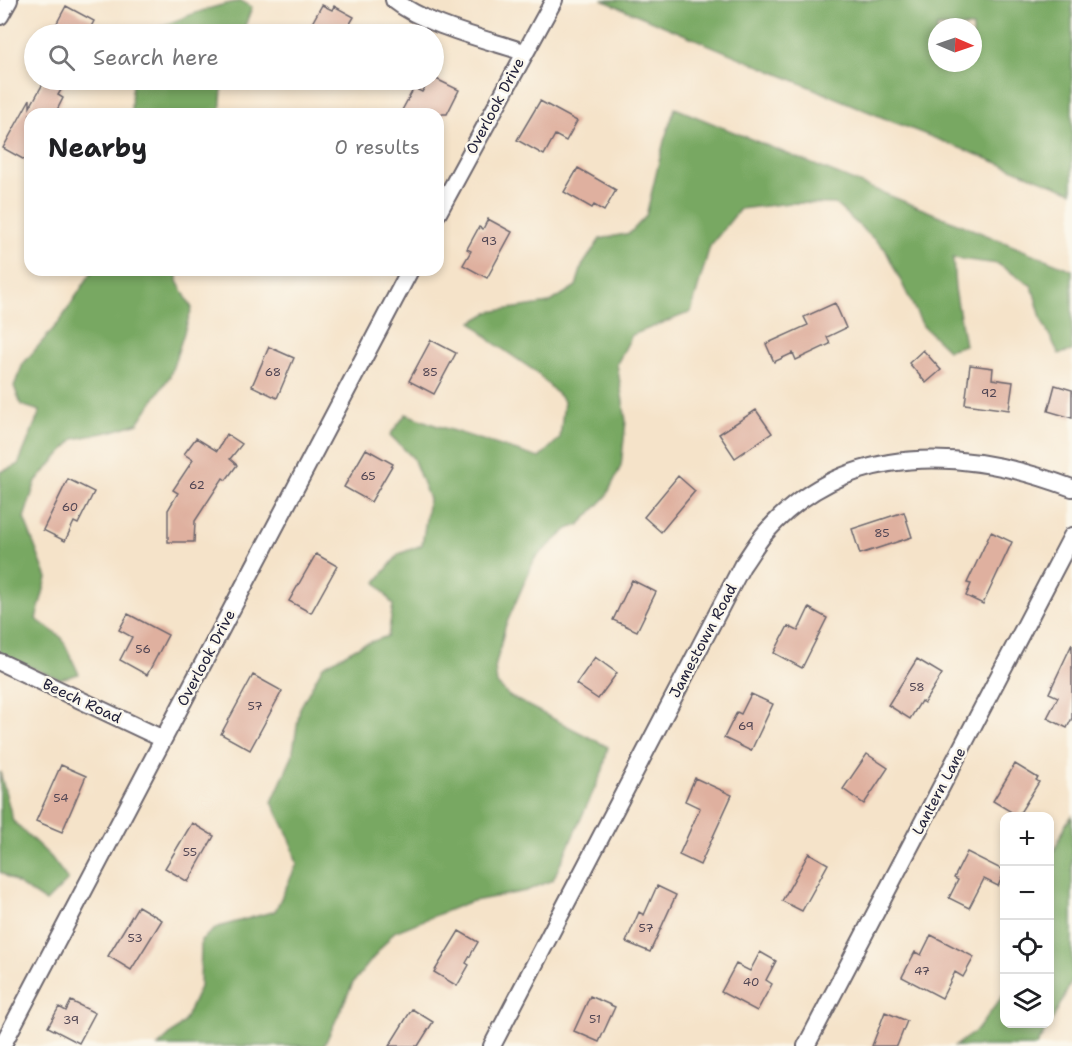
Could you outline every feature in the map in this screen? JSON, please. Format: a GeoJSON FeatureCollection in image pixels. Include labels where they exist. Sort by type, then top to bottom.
{"type":"FeatureCollection","features":[{"type":"Feature","properties":{"kind":"street"},"geometry":{"type":"LineString","coordinates":[[0,16],[9,0]]}},
{"type":"Feature","properties":{"kind":"street"},"geometry":{"type":"LineString","coordinates":[[394,0],[412,13],[441,24]]}},
{"type":"Feature","properties":{"kind":"street","name":"Overlook Drive"},"geometry":{"type":"LineString","coordinates":[[444,202],[552,0]]}},
{"type":"Feature","properties":{"kind":"street"},"geometry":{"type":"LineString","coordinates":[[444,25],[524,52]]}},
{"type":"Feature","properties":{"kind":"street","name":"Overlook Drive"},"geometry":{"type":"LineString","coordinates":[[2,1046],[407,276]]}},
{"type":"Feature","properties":{"kind":"street","name":"Jamestown Road"},"geometry":{"type":"LineString","coordinates":[[492,1046],[742,566],[764,533],[791,507],[813,490],[837,478],[874,465],[908,459],[950,459],[995,465],[1045,477],[1072,488]]}},
{"type":"Feature","properties":{"kind":"street","name":"Lantern Lane"},"geometry":{"type":"LineString","coordinates":[[806,1046],[1072,536]]}},
{"type":"Feature","properties":{"kind":"street","name":"Beech Road"},"geometry":{"type":"LineString","coordinates":[[0,662],[163,739]]}},
{"type":"Feature","properties":{"kind":"green space"},"geometry":{"type":"Polygon","coordinates":[[[602,0],[1072,0],[1072,192],[886,119],[602,0]]]}},
{"type":"Feature","properties":{"kind":"green space"},"geometry":{"type":"Polygon","coordinates":[[[241,1],[252,7],[246,24],[168,24],[185,17],[241,1]]]}},
{"type":"Feature","properties":{"kind":"green space"},"geometry":{"type":"Polygon","coordinates":[[[132,90],[222,90],[220,108],[131,108],[132,90]]]}},
{"type":"Feature","properties":{"kind":"green space"},"geometry":{"type":"Polygon","coordinates":[[[675,108],[1072,270],[1072,351],[1059,354],[1042,321],[1032,286],[998,264],[953,258],[955,289],[965,345],[948,350],[923,326],[885,249],[835,204],[790,203],[740,209],[710,246],[691,312],[632,335],[617,364],[626,421],[621,466],[606,497],[579,525],[568,529],[535,558],[505,627],[495,668],[497,684],[509,696],[608,747],[603,770],[553,880],[526,891],[469,902],[394,932],[353,983],[324,1046],[158,1046],[184,1022],[200,987],[201,940],[218,927],[275,911],[297,864],[290,839],[272,802],[292,757],[300,708],[323,666],[362,645],[388,636],[393,605],[376,582],[399,554],[422,545],[429,499],[413,458],[390,435],[406,414],[539,458],[560,438],[564,401],[536,372],[491,341],[472,322],[489,312],[549,303],[576,286],[582,266],[600,239],[630,233],[646,216],[664,141],[675,108]]]}},
{"type":"Feature","properties":{"kind":"green space"},"geometry":{"type":"Polygon","coordinates":[[[89,276],[177,276],[177,281],[192,308],[170,376],[138,423],[74,439],[36,481],[24,518],[47,578],[36,619],[62,638],[79,674],[60,679],[0,655],[0,472],[18,465],[40,411],[21,405],[14,386],[23,364],[60,321],[89,276]]]}},
{"type":"Feature","properties":{"kind":"green space"},"geometry":{"type":"Polygon","coordinates":[[[0,772],[13,821],[51,857],[68,880],[46,902],[0,872],[0,772]]]}},
{"type":"Feature","properties":{"kind":"green space"},"geometry":{"type":"Polygon","coordinates":[[[1072,816],[1072,981],[1054,1017],[1054,851],[1072,816]]]}},
{"type":"Feature","properties":{"kind":"green space"},"geometry":{"type":"Polygon","coordinates":[[[1000,999],[1000,1028],[1047,1028],[1036,1046],[955,1046],[977,1030],[1000,999]]]}},
{"type":"Feature","properties":{"kind":"building"},"geometry":{"type":"Polygon","coordinates":[[[322,5],[332,10],[334,6],[354,17],[350,24],[312,24],[322,5]]]}},
{"type":"Feature","properties":{"kind":"building"},"geometry":{"type":"Polygon","coordinates":[[[66,6],[94,21],[92,24],[56,24],[66,6]]]}},
{"type":"Feature","properties":{"kind":"building"},"geometry":{"type":"Polygon","coordinates":[[[444,83],[459,90],[447,114],[444,114],[444,108],[403,108],[413,90],[422,92],[423,90],[444,90],[444,83]]]}},
{"type":"Feature","properties":{"kind":"building"},"geometry":{"type":"Polygon","coordinates":[[[39,90],[61,90],[58,95],[63,98],[58,108],[25,108],[30,99],[30,107],[39,90]]]}},
{"type":"Feature","properties":{"kind":"building"},"geometry":{"type":"Polygon","coordinates":[[[540,101],[577,121],[566,141],[555,135],[544,155],[517,140],[540,101]]]}},
{"type":"Feature","properties":{"kind":"building"},"geometry":{"type":"Polygon","coordinates":[[[24,110],[24,160],[3,148],[24,110]]]}},
{"type":"Feature","properties":{"kind":"building"},"geometry":{"type":"Polygon","coordinates":[[[578,168],[616,190],[604,211],[594,205],[592,208],[564,192],[578,168]]]}},
{"type":"Feature","properties":{"kind":"building"},"geometry":{"type":"Polygon","coordinates":[[[488,219],[512,232],[487,278],[463,265],[471,251],[467,249],[479,227],[483,229],[488,219]]]}},
{"type":"Feature","properties":{"kind":"building"},"geometry":{"type":"Polygon","coordinates":[[[835,303],[846,328],[827,337],[830,344],[796,360],[793,353],[774,362],[766,344],[808,325],[804,317],[835,303]]]}},
{"type":"Feature","properties":{"kind":"building"},"geometry":{"type":"Polygon","coordinates":[[[431,340],[456,353],[434,394],[409,381],[431,340]]]}},
{"type":"Feature","properties":{"kind":"building"},"geometry":{"type":"Polygon","coordinates":[[[269,347],[294,358],[277,398],[252,386],[269,347]]]}},
{"type":"Feature","properties":{"kind":"building"},"geometry":{"type":"Polygon","coordinates":[[[923,350],[941,370],[926,383],[909,363],[923,350]]]}},
{"type":"Feature","properties":{"kind":"building"},"geometry":{"type":"Polygon","coordinates":[[[970,365],[993,368],[992,379],[1013,382],[1009,410],[965,404],[970,365]]]}},
{"type":"Feature","properties":{"kind":"building"},"geometry":{"type":"Polygon","coordinates":[[[1055,385],[1072,390],[1072,418],[1048,411],[1055,385]]]}},
{"type":"Feature","properties":{"kind":"building"},"geometry":{"type":"Polygon","coordinates":[[[756,410],[772,433],[735,458],[719,434],[756,410]]]}},
{"type":"Feature","properties":{"kind":"building"},"geometry":{"type":"Polygon","coordinates":[[[227,434],[242,444],[230,459],[237,465],[226,480],[223,478],[195,521],[194,542],[168,542],[168,510],[178,493],[173,490],[193,460],[184,454],[196,438],[217,451],[227,434]]]}},
{"type":"Feature","properties":{"kind":"building"},"geometry":{"type":"Polygon","coordinates":[[[366,449],[393,464],[371,502],[344,487],[366,449]]]}},
{"type":"Feature","properties":{"kind":"building"},"geometry":{"type":"Polygon","coordinates":[[[678,476],[695,491],[661,532],[644,517],[678,476]]]}},
{"type":"Feature","properties":{"kind":"building"},"geometry":{"type":"Polygon","coordinates":[[[68,479],[94,492],[78,524],[74,522],[65,541],[43,530],[68,479]]]}},
{"type":"Feature","properties":{"kind":"building"},"geometry":{"type":"Polygon","coordinates":[[[904,512],[912,537],[860,554],[852,529],[904,512]]]}},
{"type":"Feature","properties":{"kind":"building"},"geometry":{"type":"Polygon","coordinates":[[[991,532],[1012,542],[983,604],[966,596],[971,584],[967,583],[991,532]]]}},
{"type":"Feature","properties":{"kind":"building"},"geometry":{"type":"Polygon","coordinates":[[[316,554],[337,566],[311,613],[289,601],[316,554]]]}},
{"type":"Feature","properties":{"kind":"building"},"geometry":{"type":"Polygon","coordinates":[[[632,580],[656,592],[637,631],[613,620],[632,580]]]}},
{"type":"Feature","properties":{"kind":"building"},"geometry":{"type":"Polygon","coordinates":[[[809,608],[827,618],[802,668],[774,653],[788,626],[798,631],[809,608]]]}},
{"type":"Feature","properties":{"kind":"building"},"geometry":{"type":"Polygon","coordinates":[[[128,614],[168,635],[147,675],[120,660],[132,637],[119,630],[128,614]]]}},
{"type":"Feature","properties":{"kind":"building"},"geometry":{"type":"Polygon","coordinates":[[[1072,644],[1072,718],[1067,728],[1047,718],[1058,697],[1049,693],[1072,644]]]}},
{"type":"Feature","properties":{"kind":"building"},"geometry":{"type":"Polygon","coordinates":[[[595,657],[617,673],[598,699],[576,684],[595,657]]]}},
{"type":"Feature","properties":{"kind":"building"},"geometry":{"type":"Polygon","coordinates":[[[917,659],[942,674],[924,703],[921,701],[910,719],[888,705],[917,659]]]}},
{"type":"Feature","properties":{"kind":"building"},"geometry":{"type":"Polygon","coordinates":[[[253,675],[282,691],[250,750],[221,734],[253,675]]]}},
{"type":"Feature","properties":{"kind":"building"},"geometry":{"type":"Polygon","coordinates":[[[751,694],[773,704],[751,751],[724,738],[737,712],[741,714],[751,694]]]}},
{"type":"Feature","properties":{"kind":"building"},"geometry":{"type":"Polygon","coordinates":[[[867,754],[888,768],[864,804],[843,789],[867,754]]]}},
{"type":"Feature","properties":{"kind":"building"},"geometry":{"type":"Polygon","coordinates":[[[1015,764],[1038,778],[1036,780],[1039,782],[1020,812],[1011,812],[993,801],[1015,764]]]}},
{"type":"Feature","properties":{"kind":"building"},"geometry":{"type":"Polygon","coordinates":[[[61,765],[86,776],[62,832],[36,821],[61,765]]]}},
{"type":"Feature","properties":{"kind":"building"},"geometry":{"type":"Polygon","coordinates":[[[695,778],[732,795],[700,865],[679,855],[700,808],[685,801],[695,778]]]}},
{"type":"Feature","properties":{"kind":"building"},"geometry":{"type":"Polygon","coordinates":[[[192,823],[214,836],[188,882],[165,868],[192,823]]]}},
{"type":"Feature","properties":{"kind":"building"},"geometry":{"type":"Polygon","coordinates":[[[967,852],[1000,868],[998,886],[984,879],[969,908],[949,898],[958,880],[954,878],[967,852]]]}},
{"type":"Feature","properties":{"kind":"building"},"geometry":{"type":"Polygon","coordinates":[[[809,853],[828,864],[802,911],[782,901],[809,853]]]}},
{"type":"Feature","properties":{"kind":"building"},"geometry":{"type":"Polygon","coordinates":[[[657,886],[676,895],[650,952],[626,942],[639,912],[644,915],[657,886]]]}},
{"type":"Feature","properties":{"kind":"building"},"geometry":{"type":"Polygon","coordinates":[[[138,906],[162,920],[131,970],[108,956],[138,906]]]}},
{"type":"Feature","properties":{"kind":"building"},"geometry":{"type":"Polygon","coordinates":[[[459,931],[478,942],[457,986],[434,972],[459,931]]]}},
{"type":"Feature","properties":{"kind":"building"},"geometry":{"type":"Polygon","coordinates":[[[931,935],[974,957],[963,977],[955,972],[942,998],[902,977],[915,952],[921,955],[931,935]]]}},
{"type":"Feature","properties":{"kind":"building"},"geometry":{"type":"Polygon","coordinates":[[[760,952],[776,961],[766,980],[772,984],[757,1011],[721,992],[736,964],[750,971],[760,952]]]}},
{"type":"Feature","properties":{"kind":"building"},"geometry":{"type":"Polygon","coordinates":[[[590,996],[615,1007],[599,1042],[574,1031],[590,996]]]}},
{"type":"Feature","properties":{"kind":"building"},"geometry":{"type":"Polygon","coordinates":[[[71,1001],[95,1013],[79,1043],[48,1027],[59,1007],[66,1011],[71,1001]]]}},
{"type":"Feature","properties":{"kind":"building"},"geometry":{"type":"Polygon","coordinates":[[[412,1009],[433,1022],[418,1046],[389,1046],[412,1009]]]}},
{"type":"Feature","properties":{"kind":"building"},"geometry":{"type":"Polygon","coordinates":[[[885,1012],[907,1021],[897,1046],[872,1046],[885,1012]]]}}]}
